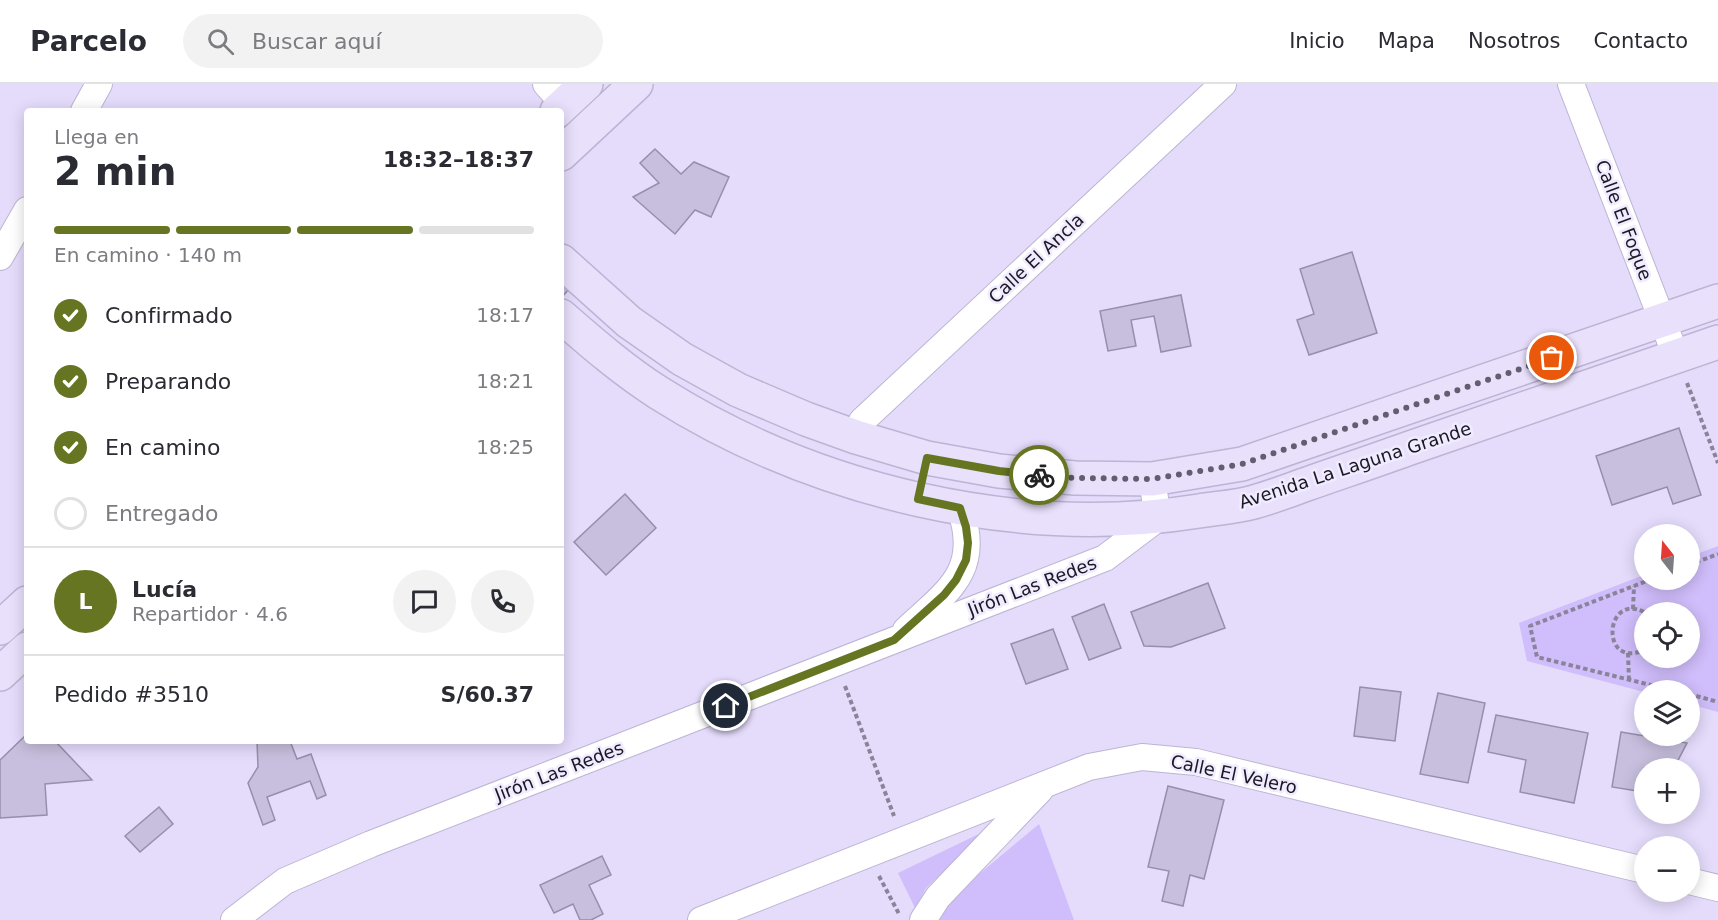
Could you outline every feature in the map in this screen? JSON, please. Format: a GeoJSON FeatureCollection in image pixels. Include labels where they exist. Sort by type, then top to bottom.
{"type":"FeatureCollection","features":[{"type":"Feature","properties":{"kind":"street"},"geometry":{"type":"LineString","coordinates":[[86,108],[99,84]]}},
{"type":"Feature","properties":{"kind":"street"},"geometry":{"type":"LineString","coordinates":[[564,151],[636,84]]}},
{"type":"Feature","properties":{"kind":"street","name":"Calle El Ancla"},"geometry":{"type":"LineString","coordinates":[[856,437],[862,421],[1223,84]]}},
{"type":"Feature","properties":{"kind":"street","name":"Calle El Foque"},"geometry":{"type":"LineString","coordinates":[[1571,84],[1676,356]]}},
{"type":"Feature","properties":{"kind":"street"},"geometry":{"type":"LineString","coordinates":[[0,257],[24,215]]}},
{"type":"Feature","properties":{"kind":"street","name":"Avenida La Laguna Grande"},"geometry":{"type":"LineString","coordinates":[[564,264],[629,322],[682,359],[738,390],[806,419],[927,458],[999,471],[1075,478],[1152,479],[1242,464],[1718,301]]}},
{"type":"Feature","properties":{"kind":"street","name":"Avenida La Laguna Grande"},"geometry":{"type":"LineString","coordinates":[[564,319],[605,354],[659,393],[728,431],[794,461],[855,482],[960,508],[1046,518],[1097,520],[1158,518],[1253,502],[1718,342]]}},
{"type":"Feature","properties":{"kind":"street"},"geometry":{"type":"LineString","coordinates":[[794,461],[806,419]]}},
{"type":"Feature","properties":{"kind":"street"},"geometry":{"type":"LineString","coordinates":[[918,499],[927,458]]}},
{"type":"Feature","properties":{"kind":"street"},"geometry":{"type":"LineString","coordinates":[[1152,479],[1158,518]]}},
{"type":"Feature","properties":{"kind":"street","name":"Jirón Las Redes"},"geometry":{"type":"LineString","coordinates":[[894,640],[944,595],[956,580],[966,560],[968,543],[960,508]]}},
{"type":"Feature","properties":{"kind":"street","name":"Jirón Las Redes"},"geometry":{"type":"LineString","coordinates":[[234,920],[285,880],[371,844],[1105,558],[1158,518]]}},
{"type":"Feature","properties":{"kind":"street"},"geometry":{"type":"LineString","coordinates":[[0,628],[24,606]]}},
{"type":"Feature","properties":{"kind":"street"},"geometry":{"type":"LineString","coordinates":[[0,674],[24,652]]}},
{"type":"Feature","properties":{"kind":"street","name":"Calle El Velero"},"geometry":{"type":"LineString","coordinates":[[701,920],[1089,767],[1142,757],[1196,762],[1634,868]]}},
{"type":"Feature","properties":{"kind":"street"},"geometry":{"type":"LineString","coordinates":[[923,920],[938,897],[1047,784]]}},
{"type":"Feature","properties":{"kind":"street"},"geometry":{"type":"LineString","coordinates":[[1700,884],[1718,888]]}},
{"type":"Feature","properties":{"kind":"path"},"geometry":{"type":"LineString","coordinates":[[1691,393],[1718,463]]}},
{"type":"Feature","properties":{"kind":"path"},"geometry":{"type":"LineString","coordinates":[[1700,561],[1718,554]]}},
{"type":"Feature","properties":{"kind":"path"},"geometry":{"type":"LineString","coordinates":[[1634,653],[1628,653],[1616,646],[1611,633],[1619,614],[1633,609],[1634,586],[1530,626],[1537,657],[1634,681]]}},
{"type":"Feature","properties":{"kind":"path"},"geometry":{"type":"LineString","coordinates":[[1628,653],[1629,680]]}},
{"type":"Feature","properties":{"kind":"path"},"geometry":{"type":"LineString","coordinates":[[836,663],[903,840]]}},
{"type":"Feature","properties":{"kind":"path"},"geometry":{"type":"LineString","coordinates":[[1700,697],[1718,702]]}},
{"type":"Feature","properties":{"kind":"path"},"geometry":{"type":"LineString","coordinates":[[867,854],[902,920]]}},
{"type":"Feature","properties":{"kind":"shaded area"},"geometry":{"type":"Polygon","coordinates":[[[1718,546],[1718,712],[1700,707],[1700,680],[1634,680],[1634,689],[1527,661],[1519,623],[1634,579],[1634,590],[1700,590],[1700,553],[1718,546]]]}},
{"type":"Feature","properties":{"kind":"shaded area"},"geometry":{"type":"Polygon","coordinates":[[[1039,824],[1074,920],[935,920],[941,906],[1039,824]]]}},
{"type":"Feature","properties":{"kind":"shaded area"},"geometry":{"type":"Polygon","coordinates":[[[989,829],[926,888],[915,908],[898,873],[989,829]]]}},
{"type":"Feature","properties":{"kind":"building"},"geometry":{"type":"Polygon","coordinates":[[[655,149],[681,174],[694,162],[729,177],[711,217],[695,210],[675,234],[633,197],[659,183],[640,163],[655,149]]]}},
{"type":"Feature","properties":{"kind":"building"},"geometry":{"type":"Polygon","coordinates":[[[1352,252],[1377,333],[1309,355],[1297,320],[1314,314],[1300,269],[1352,252]]]}},
{"type":"Feature","properties":{"kind":"building"},"geometry":{"type":"Polygon","coordinates":[[[564,285],[569,289],[564,295],[564,285]]]}},
{"type":"Feature","properties":{"kind":"building"},"geometry":{"type":"Polygon","coordinates":[[[1181,295],[1191,346],[1161,352],[1154,316],[1131,320],[1136,346],[1108,351],[1100,311],[1181,295]]]}},
{"type":"Feature","properties":{"kind":"building"},"geometry":{"type":"Polygon","coordinates":[[[1679,428],[1701,495],[1673,504],[1667,487],[1612,505],[1596,456],[1679,428]]]}},
{"type":"Feature","properties":{"kind":"building"},"geometry":{"type":"Polygon","coordinates":[[[625,494],[656,528],[606,575],[574,542],[625,494]]]}},
{"type":"Feature","properties":{"kind":"building"},"geometry":{"type":"Polygon","coordinates":[[[1208,583],[1225,628],[1171,647],[1144,646],[1131,612],[1208,583]]]}},
{"type":"Feature","properties":{"kind":"building"},"geometry":{"type":"Polygon","coordinates":[[[1104,604],[1121,648],[1089,660],[1072,617],[1104,604]]]}},
{"type":"Feature","properties":{"kind":"building"},"geometry":{"type":"Polygon","coordinates":[[[1053,629],[1068,669],[1026,684],[1011,644],[1053,629]]]}},
{"type":"Feature","properties":{"kind":"building"},"geometry":{"type":"Polygon","coordinates":[[[1360,687],[1401,692],[1395,741],[1354,736],[1360,687]]]}},
{"type":"Feature","properties":{"kind":"building"},"geometry":{"type":"Polygon","coordinates":[[[1438,693],[1485,703],[1468,783],[1420,774],[1438,693]]]}},
{"type":"Feature","properties":{"kind":"building"},"geometry":{"type":"Polygon","coordinates":[[[1496,715],[1588,733],[1574,803],[1520,792],[1526,760],[1488,752],[1496,715]]]}},
{"type":"Feature","properties":{"kind":"building"},"geometry":{"type":"Polygon","coordinates":[[[1621,732],[1634,734],[1634,746],[1685,746],[1679,758],[1634,758],[1634,790],[1612,787],[1621,732]]]}},
{"type":"Feature","properties":{"kind":"building"},"geometry":{"type":"Polygon","coordinates":[[[24,737],[24,744],[58,744],[92,780],[45,784],[47,815],[0,818],[0,760],[24,737]]]}},
{"type":"Feature","properties":{"kind":"building"},"geometry":{"type":"Polygon","coordinates":[[[257,744],[291,744],[297,759],[311,754],[326,795],[317,799],[310,781],[267,797],[275,820],[263,825],[248,783],[258,767],[257,744]]]}},
{"type":"Feature","properties":{"kind":"building"},"geometry":{"type":"Polygon","coordinates":[[[1168,786],[1224,800],[1204,879],[1190,875],[1183,906],[1162,901],[1169,871],[1148,867],[1168,786]]]}},
{"type":"Feature","properties":{"kind":"building"},"geometry":{"type":"Polygon","coordinates":[[[159,807],[173,824],[140,852],[125,836],[159,807]]]}},
{"type":"Feature","properties":{"kind":"building"},"geometry":{"type":"Polygon","coordinates":[[[602,856],[611,875],[589,885],[603,914],[591,920],[580,920],[573,904],[554,913],[540,885],[602,856]]]}},
{"type":"Feature","properties":{"kind":"way so far"},"geometry":{"type":"LineString","coordinates":[[1039,475],[1152,479],[1242,464],[1552,358]]}},
{"type":"Feature","properties":{"kind":"route"},"geometry":{"type":"LineString","coordinates":[[726,706],[894,640],[944,595],[956,580],[966,560],[968,543],[960,508],[918,499],[927,458],[999,471],[1039,475]]}}]}
